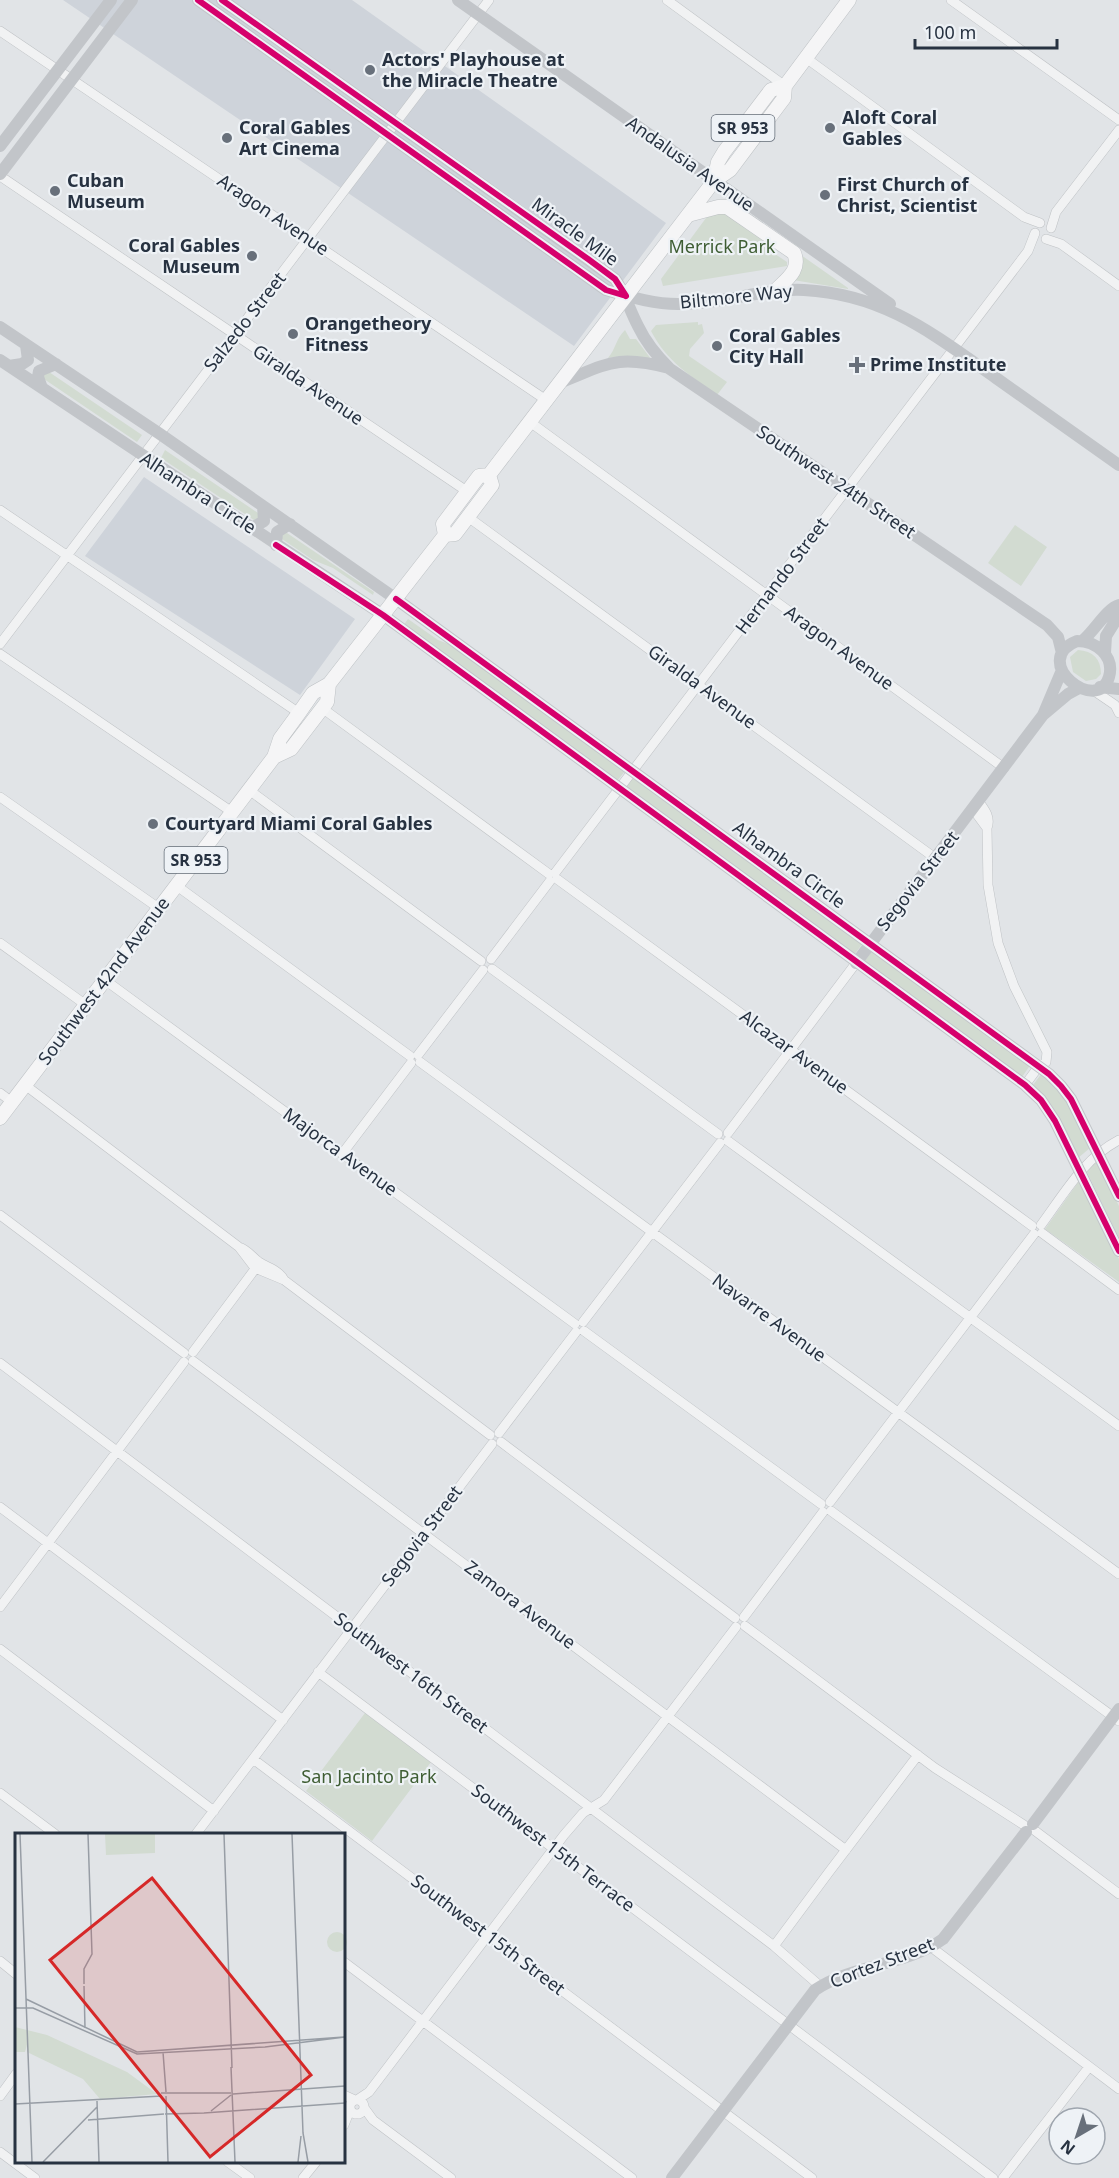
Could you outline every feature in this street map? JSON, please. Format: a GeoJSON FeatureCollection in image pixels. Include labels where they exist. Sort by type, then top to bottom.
{"type":"FeatureCollection","features":[{"type":"Feature","properties":{"kind":"main road","name":"Southwest 42nd Avenue"},"geometry":{"type":"LineString","coordinates":[[450,534],[444,524],[479,477],[489,476],[714,181],[730,170],[784,98],[785,86],[849,0]]}},
{"type":"Feature","properties":{"kind":"main road"},"geometry":{"type":"LineString","coordinates":[[688,215],[718,207],[727,207],[794,253],[795,270],[776,290]]}},
{"type":"Feature","properties":{"kind":"main road","name":"Southwest 42nd Avenue"},"geometry":{"type":"LineString","coordinates":[[0,1118],[274,758],[280,739],[313,693],[329,684],[396,598],[468,516],[492,485],[489,476]]}},
{"type":"Feature","properties":{"kind":"main road","name":"Southwest 42nd Avenue"},"geometry":{"type":"LineString","coordinates":[[274,758],[291,749],[327,702],[329,684]]}},
{"type":"Feature","properties":{"kind":"main road"},"geometry":{"type":"LineString","coordinates":[[291,749],[288,741],[297,728],[298,713]]}},
{"type":"Feature","properties":{"kind":"street"},"geometry":{"type":"LineString","coordinates":[[0,146],[111,0]]}},
{"type":"Feature","properties":{"kind":"street"},"geometry":{"type":"LineString","coordinates":[[0,175],[132,0]]}},
{"type":"Feature","properties":{"kind":"street","name":"Miracle Mile"},"geometry":{"type":"LineString","coordinates":[[198,0],[606,290],[626,296]]}},
{"type":"Feature","properties":{"kind":"street","name":"Miracle Mile"},"geometry":{"type":"LineString","coordinates":[[222,0],[615,279],[626,296]]}},
{"type":"Feature","properties":{"kind":"street","name":"Andalusia Avenue"},"geometry":{"type":"LineString","coordinates":[[458,0],[923,327]]}},
{"type":"Feature","properties":{"kind":"street","name":"Salzedo Street"},"geometry":{"type":"LineString","coordinates":[[0,644],[489,0]]}},
{"type":"Feature","properties":{"kind":"street"},"geometry":{"type":"LineString","coordinates":[[667,0],[785,86]]}},
{"type":"Feature","properties":{"kind":"street"},"geometry":{"type":"LineString","coordinates":[[951,0],[1119,120],[1119,129],[1043,231]]}},
{"type":"Feature","properties":{"kind":"street","name":"Aragon Avenue"},"geometry":{"type":"LineString","coordinates":[[0,31],[546,400]]}},
{"type":"Feature","properties":{"kind":"street"},"geometry":{"type":"LineString","coordinates":[[806,58],[1119,286]]}},
{"type":"Feature","properties":{"kind":"street","name":"Giralda Avenue"},"geometry":{"type":"LineString","coordinates":[[0,175],[468,492]]}},
{"type":"Feature","properties":{"kind":"street","name":"Hernando Street"},"geometry":{"type":"LineString","coordinates":[[342,1154],[1043,231]]}},
{"type":"Feature","properties":{"kind":"street","name":"Biltmore Way"},"geometry":{"type":"LineString","coordinates":[[626,296],[662,303],[683,304],[776,290],[803,290],[856,297],[923,327],[1119,465]]}},
{"type":"Feature","properties":{"kind":"street","name":"Southwest 24th Street"},"geometry":{"type":"LineString","coordinates":[[626,296],[646,341],[670,369],[1047,626],[1058,637],[1062,653]]}},
{"type":"Feature","properties":{"kind":"street","name":"Alhambra Circle"},"geometry":{"type":"LineString","coordinates":[[0,327],[160,434],[396,598],[1039,1066],[1065,1091],[1119,1196]]}},
{"type":"Feature","properties":{"kind":"street"},"geometry":{"type":"LineString","coordinates":[[5,363],[22,364],[27,360],[26,345]]}},
{"type":"Feature","properties":{"kind":"street"},"geometry":{"type":"LineString","coordinates":[[560,383],[611,362],[641,362],[670,369]]}},
{"type":"Feature","properties":{"kind":"street","name":"Alhambra Circle"},"geometry":{"type":"LineString","coordinates":[[5,363],[383,615],[1025,1085],[1051,1113],[1119,1251]]}},
{"type":"Feature","properties":{"kind":"street"},"geometry":{"type":"LineString","coordinates":[[42,388],[38,377],[39,371],[56,364]]}},
{"type":"Feature","properties":{"kind":"street","name":"Aragon Avenue"},"geometry":{"type":"LineString","coordinates":[[530,422],[1004,768]]}},
{"type":"Feature","properties":{"kind":"street"},"geometry":{"type":"LineString","coordinates":[[252,528],[264,521],[263,506]]}},
{"type":"Feature","properties":{"kind":"street"},"geometry":{"type":"LineString","coordinates":[[0,510],[298,713]]}},
{"type":"Feature","properties":{"kind":"street","name":"Giralda Avenue"},"geometry":{"type":"LineString","coordinates":[[468,516],[935,858]]}},
{"type":"Feature","properties":{"kind":"street"},"geometry":{"type":"LineString","coordinates":[[276,544],[277,532],[290,524]]}},
{"type":"Feature","properties":{"kind":"street"},"geometry":{"type":"LineString","coordinates":[[1117,709],[1116,699],[1106,689],[1079,688],[1071,683],[1062,670],[1062,653],[1072,644],[1082,641],[1095,630],[1113,607],[1119,605]]}},
{"type":"Feature","properties":{"kind":"street"},"geometry":{"type":"LineString","coordinates":[[1117,709],[1106,689],[1111,666],[1106,636],[1119,615]]}},
{"type":"Feature","properties":{"kind":"street"},"geometry":{"type":"LineString","coordinates":[[1082,641],[1095,645],[1111,666]]}},
{"type":"Feature","properties":{"kind":"street"},"geometry":{"type":"LineString","coordinates":[[0,654],[232,812]]}},
{"type":"Feature","properties":{"kind":"street","name":"Segovia Street"},"geometry":{"type":"LineString","coordinates":[[197,1833],[976,806],[1043,715],[1062,670]]}},
{"type":"Feature","properties":{"kind":"street","name":"Segovia Street"},"geometry":{"type":"LineString","coordinates":[[1043,715],[1068,694],[1079,688]]}},
{"type":"Feature","properties":{"kind":"street","name":"Alcazar Avenue"},"geometry":{"type":"LineString","coordinates":[[322,708],[1119,1290]]}},
{"type":"Feature","properties":{"kind":"street"},"geometry":{"type":"LineString","coordinates":[[249,790],[1119,1426]]}},
{"type":"Feature","properties":{"kind":"street"},"geometry":{"type":"LineString","coordinates":[[0,797],[160,909]]}},
{"type":"Feature","properties":{"kind":"street"},"geometry":{"type":"LineString","coordinates":[[976,806],[987,828],[988,885],[998,943],[1014,986],[1045,1047],[1047,1058],[1025,1085]]}},
{"type":"Feature","properties":{"kind":"street","name":"Navarre Avenue"},"geometry":{"type":"LineString","coordinates":[[177,886],[1119,1574]]}},
{"type":"Feature","properties":{"kind":"street"},"geometry":{"type":"LineString","coordinates":[[0,944],[86,1005]]}},
{"type":"Feature","properties":{"kind":"street","name":"Majorca Avenue"},"geometry":{"type":"LineString","coordinates":[[105,980],[826,1507],[1117,1716]]}},
{"type":"Feature","properties":{"kind":"street"},"geometry":{"type":"LineString","coordinates":[[25,1085],[239,1247],[257,1265],[284,1280],[918,1755],[1029,1828],[1119,1894]]}},
{"type":"Feature","properties":{"kind":"street"},"geometry":{"type":"LineString","coordinates":[[0,1093],[12,1102]]}},
{"type":"Feature","properties":{"kind":"street"},"geometry":{"type":"LineString","coordinates":[[345,2122],[553,1849],[577,1820],[604,1800],[1080,1172],[1098,1153],[1119,1140]]}},
{"type":"Feature","properties":{"kind":"street","name":"Zamora Avenue"},"geometry":{"type":"LineString","coordinates":[[0,1215],[846,1850]]}},
{"type":"Feature","properties":{"kind":"street"},"geometry":{"type":"LineString","coordinates":[[0,1607],[257,1265]]}},
{"type":"Feature","properties":{"kind":"street","name":"Southwest 16th Street"},"geometry":{"type":"LineString","coordinates":[[0,1364],[774,1946],[820,1986]]}},
{"type":"Feature","properties":{"kind":"street"},"geometry":{"type":"LineString","coordinates":[[0,1507],[283,1720]]}},
{"type":"Feature","properties":{"kind":"street"},"geometry":{"type":"LineString","coordinates":[[0,1649],[214,1811]]}},
{"type":"Feature","properties":{"kind":"street","name":"Southwest 15th Terrace"},"geometry":{"type":"LineString","coordinates":[[318,1672],[993,2178]]}},
{"type":"Feature","properties":{"kind":"street","name":"Cortez Street"},"geometry":{"type":"LineString","coordinates":[[672,2178],[820,1986],[931,1947],[948,1935],[1117,1716]]}},
{"type":"Feature","properties":{"kind":"street"},"geometry":{"type":"LineString","coordinates":[[774,1946],[918,1755]]}},
{"type":"Feature","properties":{"kind":"street","name":"Southwest 15th Street"},"geometry":{"type":"LineString","coordinates":[[253,1759],[812,2178]]}},
{"type":"Feature","properties":{"kind":"street"},"geometry":{"type":"LineString","coordinates":[[0,1793],[54,1833]]}},
{"type":"Feature","properties":{"kind":"street"},"geometry":{"type":"LineString","coordinates":[[931,1947],[1119,2089]]}},
{"type":"Feature","properties":{"kind":"street"},"geometry":{"type":"LineString","coordinates":[[0,1961],[15,1973]]}},
{"type":"Feature","properties":{"kind":"street"},"geometry":{"type":"LineString","coordinates":[[345,1963],[632,2178]]}},
{"type":"Feature","properties":{"kind":"street"},"geometry":{"type":"LineString","coordinates":[[1003,2178],[1089,2067]]}},
{"type":"Feature","properties":{"kind":"street"},"geometry":{"type":"LineString","coordinates":[[0,2096],[4,2082]]}},
{"type":"Feature","properties":{"kind":"street"},"geometry":{"type":"LineString","coordinates":[[355,2107],[451,2178]]}},
{"type":"Feature","properties":{"kind":"street"},"geometry":{"type":"LineString","coordinates":[[0,2152],[35,2178]]}},
{"type":"Feature","properties":{"kind":"street"},"geometry":{"type":"LineString","coordinates":[[229,2163],[250,2178]]}},
{"type":"Feature","properties":{"kind":"street"},"geometry":{"type":"LineString","coordinates":[[303,2178],[315,2163]]}},
{"type":"Feature","properties":{"kind":"shaded area"},"geometry":{"type":"Polygon","coordinates":[[[63,0],[352,0],[666,223],[574,346],[63,0]]]}},
{"type":"Feature","properties":{"kind":"shaded area"},"geometry":{"type":"Polygon","coordinates":[[[144,477],[355,619],[300,695],[85,556],[144,477]]]}},
{"type":"Feature","properties":{"kind":"green space","name":"Merrick Park"},"geometry":{"type":"Polygon","coordinates":[[[712,213],[725,214],[761,236],[763,246],[787,262],[787,266],[663,286],[661,279],[712,213]]]}},
{"type":"Feature","properties":{"kind":"green space"},"geometry":{"type":"Polygon","coordinates":[[[801,255],[848,288],[848,289],[793,280],[801,255]]]}},
{"type":"Feature","properties":{"kind":"green space"},"geometry":{"type":"Polygon","coordinates":[[[698,322],[698,325],[702,324],[704,333],[690,349],[689,356],[727,382],[717,395],[672,360],[651,331],[656,325],[698,322]]]}},
{"type":"Feature","properties":{"kind":"green space"},"geometry":{"type":"Polygon","coordinates":[[[625,330],[630,339],[636,339],[651,359],[625,356],[608,358],[625,330]]]}},
{"type":"Feature","properties":{"kind":"green space"},"geometry":{"type":"Polygon","coordinates":[[[49,372],[142,435],[137,442],[44,379],[43,374],[49,372]]]}},
{"type":"Feature","properties":{"kind":"green space"},"geometry":{"type":"Polygon","coordinates":[[[165,450],[258,513],[259,518],[254,520],[161,458],[165,450]]]}},
{"type":"Feature","properties":{"kind":"green space"},"geometry":{"type":"Polygon","coordinates":[[[1015,525],[1047,547],[1021,586],[988,563],[1015,525]]]}},
{"type":"Feature","properties":{"kind":"green space"},"geometry":{"type":"Polygon","coordinates":[[[287,533],[374,592],[373,595],[333,568],[313,560],[282,539],[282,534],[287,533]]]}},
{"type":"Feature","properties":{"kind":"green space"},"geometry":{"type":"Polygon","coordinates":[[[408,619],[438,640],[451,645],[626,770],[617,781],[403,626],[408,619]]]}},
{"type":"Feature","properties":{"kind":"green space"},"geometry":{"type":"Polygon","coordinates":[[[1078,650],[1092,654],[1098,660],[1101,674],[1096,679],[1086,681],[1073,672],[1070,657],[1078,650]]]}},
{"type":"Feature","properties":{"kind":"green space"},"geometry":{"type":"Polygon","coordinates":[[[633,777],[863,943],[854,955],[626,788],[633,777]]]}},
{"type":"Feature","properties":{"kind":"green space"},"geometry":{"type":"Polygon","coordinates":[[[873,950],[1031,1064],[1022,1077],[864,962],[873,950]]]}},
{"type":"Feature","properties":{"kind":"green space"},"geometry":{"type":"Polygon","coordinates":[[[1042,1073],[1064,1095],[1090,1148],[1078,1158],[1033,1085],[1042,1073]]]}},
{"type":"Feature","properties":{"kind":"green space"},"geometry":{"type":"Polygon","coordinates":[[[1096,1160],[1119,1206],[1119,1238],[1087,1172],[1096,1160]]]}},
{"type":"Feature","properties":{"kind":"green space"},"geometry":{"type":"Polygon","coordinates":[[[1079,1181],[1119,1259],[1119,1282],[1045,1229],[1079,1181]]]}},
{"type":"Feature","properties":{"kind":"green space","name":"San Jacinto Park"},"geometry":{"type":"Polygon","coordinates":[[[365,1713],[431,1762],[372,1841],[306,1791],[365,1713]]]}},
{"type":"Feature","properties":{"kind":"cycle path"},"geometry":{"type":"LineString","coordinates":[[198,0],[606,290],[626,296]]}},
{"type":"Feature","properties":{"kind":"cycle path"},"geometry":{"type":"LineString","coordinates":[[222,0],[588,259],[615,279],[626,296]]}},
{"type":"Feature","properties":{"kind":"cycle path"},"geometry":{"type":"LineString","coordinates":[[276,545],[383,615],[1025,1085],[1041,1100],[1055,1121],[1119,1251]]}},
{"type":"Feature","properties":{"kind":"cycle path"},"geometry":{"type":"LineString","coordinates":[[396,599],[1049,1074],[1071,1099],[1119,1196]]}},
{"type":"Feature","properties":{"kind":"place","name":"Actors' Playhouse at the Miracle Theatre"},"geometry":{"type":"Point","coordinates":[370,70]}},
{"type":"Feature","properties":{"kind":"place","name":"Aloft Coral Gables"},"geometry":{"type":"Point","coordinates":[830,128]}},
{"type":"Feature","properties":{"kind":"place","name":"Coral Gables Art Cinema"},"geometry":{"type":"Point","coordinates":[227,138]}},
{"type":"Feature","properties":{"kind":"place","name":"Cuban Museum"},"geometry":{"type":"Point","coordinates":[55,191]}},
{"type":"Feature","properties":{"kind":"place","name":"First Church of Christ, Scientist"},"geometry":{"type":"Point","coordinates":[825,195]}},
{"type":"Feature","properties":{"kind":"place","name":"Coral Gables Museum"},"geometry":{"type":"Point","coordinates":[252,256]}},
{"type":"Feature","properties":{"kind":"place","name":"Orangetheory Fitness"},"geometry":{"type":"Point","coordinates":[293,334]}},
{"type":"Feature","properties":{"kind":"place","name":"Coral Gables City Hall"},"geometry":{"type":"Point","coordinates":[717,346]}},
{"type":"Feature","properties":{"kind":"place","name":"Prime Institute"},"geometry":{"type":"Point","coordinates":[857,365]}},
{"type":"Feature","properties":{"kind":"place","name":"Courtyard Miami Coral Gables"},"geometry":{"type":"Point","coordinates":[153,824]}}]}
